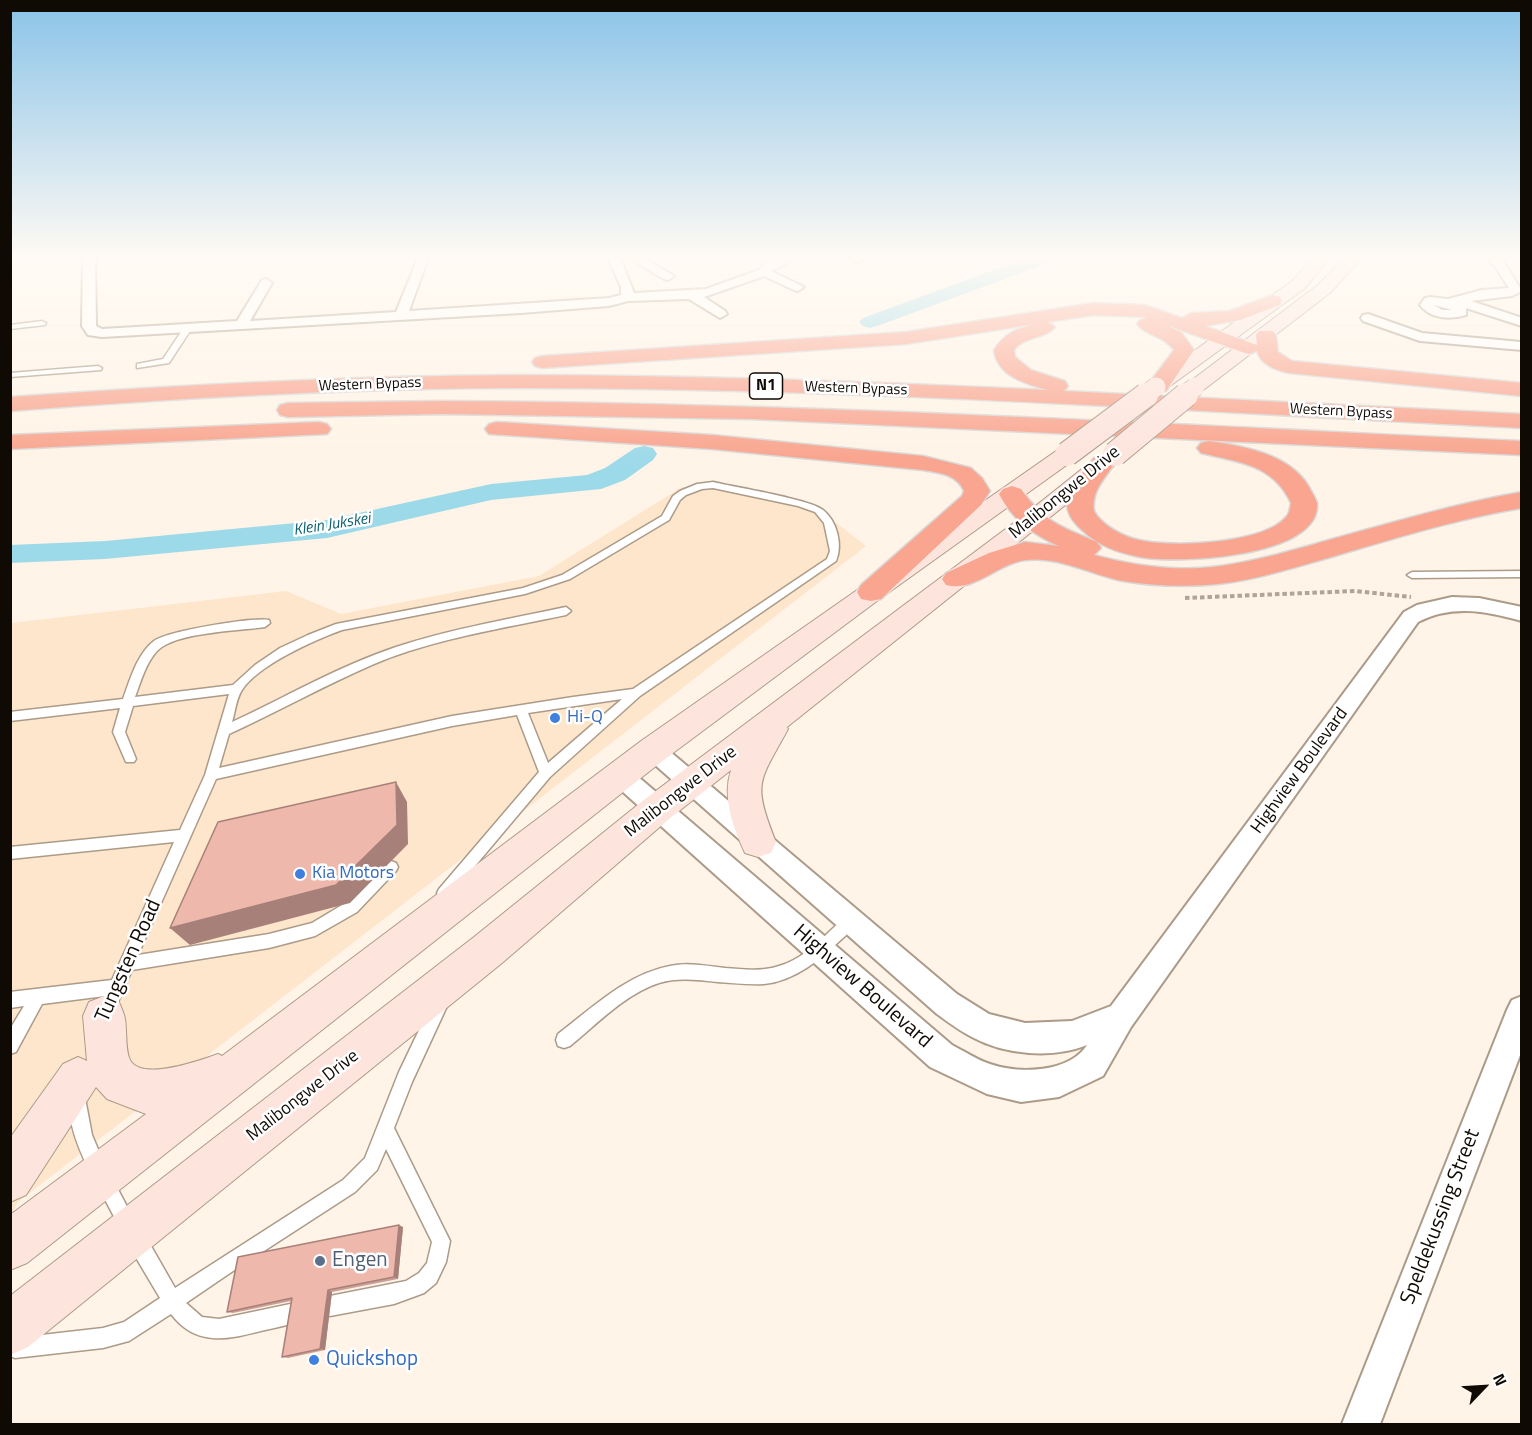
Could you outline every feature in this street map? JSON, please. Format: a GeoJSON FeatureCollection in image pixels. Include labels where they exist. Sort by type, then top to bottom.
{"type":"FeatureCollection","features":[{"type":"Feature","properties":{"kind":"highway"},"geometry":{"type":"LineString","coordinates":[[10,402],[178,384],[864,341],[989,325]]}},
{"type":"Feature","properties":{"kind":"highway"},"geometry":{"type":"LineString","coordinates":[[1060,325],[1021,334],[1007,342],[1004,350],[1010,367],[1024,376],[1056,386],[1521,409]]}},
{"type":"Feature","properties":{"kind":"highway"},"geometry":{"type":"LineString","coordinates":[[1149,325],[1174,336],[1184,350],[1157,386]]}},
{"type":"Feature","properties":{"kind":"highway"},"geometry":{"type":"LineString","coordinates":[[1184,325],[1249,348]]}},
{"type":"Feature","properties":{"kind":"highway"},"geometry":{"type":"LineString","coordinates":[[1266,335],[1268,354],[1280,364],[1289,367],[1521,390]]}},
{"type":"Feature","properties":{"kind":"highway","name":"Western Bypass"},"geometry":{"type":"LineString","coordinates":[[10,402],[373,384],[585,382],[1014,394],[1521,421]]}},
{"type":"Feature","properties":{"kind":"highway","name":"Western Bypass"},"geometry":{"type":"LineString","coordinates":[[10,424],[142,415],[341,409],[557,408],[821,415],[1521,448]]}},
{"type":"Feature","properties":{"kind":"highway"},"geometry":{"type":"LineString","coordinates":[[10,442],[494,423],[673,424],[811,428],[1211,448],[1241,454],[1275,469],[1295,486],[1303,497],[1305,509],[1303,515],[1288,528],[1274,536],[1250,544],[1195,552],[1144,550],[1102,534],[1088,523],[1082,513],[1082,496],[1109,458]]}},
{"type":"Feature","properties":{"kind":"highway"},"geometry":{"type":"LineString","coordinates":[[391,426],[605,434],[712,441],[924,463],[950,468],[969,477],[977,491],[972,500],[871,592]]}},
{"type":"Feature","properties":{"kind":"highway"},"geometry":{"type":"LineString","coordinates":[[1012,494],[1018,508],[1032,520],[1098,553],[1156,574]]}},
{"type":"Feature","properties":{"kind":"highway"},"geometry":{"type":"LineString","coordinates":[[956,579],[999,559],[1025,551],[1065,555],[1124,572],[1206,576],[1279,563],[1470,509],[1521,500]]}},
{"type":"Feature","properties":{"kind":"main road","name":"Malibongwe Drive"},"geometry":{"type":"LineString","coordinates":[[10,1246],[653,750],[871,592],[1012,494],[1241,325]]}},
{"type":"Feature","properties":{"kind":"main road","name":"Malibongwe Drive"},"geometry":{"type":"LineString","coordinates":[[10,1329],[451,979],[657,809],[1032,520],[1195,387],[1279,325]]}},
{"type":"Feature","properties":{"kind":"main road"},"geometry":{"type":"LineString","coordinates":[[758,842],[744,806],[743,780],[755,754],[785,711]]}},
{"type":"Feature","properties":{"kind":"main road"},"geometry":{"type":"LineString","coordinates":[[94,1039],[109,1069],[122,1084],[147,1092],[184,1088],[242,1068]]}},
{"type":"Feature","properties":{"kind":"main road"},"geometry":{"type":"LineString","coordinates":[[10,1179],[94,1039]]}},
{"type":"Feature","properties":{"kind":"street"},"geometry":{"type":"LineString","coordinates":[[89,325],[93,332],[241,325]]}},
{"type":"Feature","properties":{"kind":"street"},"geometry":{"type":"LineString","coordinates":[[1386,325],[1411,335],[1521,346]]}},
{"type":"Feature","properties":{"kind":"street"},"geometry":{"type":"LineString","coordinates":[[1432,338],[1438,325]]}},
{"type":"Feature","properties":{"kind":"street","name":"Highview Boulevard"},"geometry":{"type":"LineString","coordinates":[[621,776],[941,1056],[987,1079],[1021,1086],[1059,1081],[1092,1065],[1121,1017],[1411,617],[1427,607],[1468,603],[1521,614]]}},
{"type":"Feature","properties":{"kind":"street"},"geometry":{"type":"LineString","coordinates":[[653,750],[947,1004],[983,1027],[1025,1038],[1072,1036],[1121,1017]]}},
{"type":"Feature","properties":{"kind":"street","name":"Speldekussing Street"},"geometry":{"type":"LineString","coordinates":[[1361,1425],[1520,1016]]}},
{"type":"Feature","properties":{"kind":"lane"},"geometry":{"type":"LineString","coordinates":[[10,327],[26,325]]}},
{"type":"Feature","properties":{"kind":"lane"},"geometry":{"type":"LineString","coordinates":[[140,366],[166,361],[188,328]]}},
{"type":"Feature","properties":{"kind":"lane"},"geometry":{"type":"LineString","coordinates":[[10,375],[98,368]]}},
{"type":"Feature","properties":{"kind":"lane"},"geometry":{"type":"LineString","coordinates":[[10,717],[236,689],[251,673],[318,634],[340,627],[551,584],[666,518],[676,498],[700,486],[725,486],[768,496],[812,507],[826,516],[830,522],[835,551],[831,561],[636,693],[546,773],[402,944]]}},
{"type":"Feature","properties":{"kind":"lane"},"geometry":{"type":"LineString","coordinates":[[1412,575],[1521,574]]}},
{"type":"Feature","properties":{"kind":"lane"},"geometry":{"type":"LineString","coordinates":[[225,731],[370,661],[428,642],[566,610]]}},
{"type":"Feature","properties":{"kind":"lane"},"geometry":{"type":"LineString","coordinates":[[130,759],[118,732],[145,660],[159,643],[181,636],[265,624]]}},
{"type":"Feature","properties":{"kind":"lane","name":"Tungsten Road"},"geometry":{"type":"LineString","coordinates":[[236,689],[211,775],[94,1039],[78,1116],[90,1154],[132,1232],[172,1302],[197,1326],[218,1328],[295,1313]]}},
{"type":"Feature","properties":{"kind":"lane"},"geometry":{"type":"LineString","coordinates":[[211,775],[452,721],[636,693]]}},
{"type":"Feature","properties":{"kind":"lane"},"geometry":{"type":"LineString","coordinates":[[521,709],[546,773]]}},
{"type":"Feature","properties":{"kind":"lane"},"geometry":{"type":"LineString","coordinates":[[10,853],[184,835]]}},
{"type":"Feature","properties":{"kind":"lane"},"geometry":{"type":"LineString","coordinates":[[127,964],[269,941],[315,929],[352,907],[391,867]]}},
{"type":"Feature","properties":{"kind":"lane"},"geometry":{"type":"LineString","coordinates":[[564,1040],[613,1001],[650,979],[670,973],[694,971],[768,976],[788,970],[819,950],[850,922]]}},
{"type":"Feature","properties":{"kind":"lane"},"geometry":{"type":"LineString","coordinates":[[10,1348],[103,1338],[129,1331],[349,1186],[371,1164],[405,1078],[451,979]]}},
{"type":"Feature","properties":{"kind":"lane"},"geometry":{"type":"LineString","coordinates":[[10,1046],[38,996]]}},
{"type":"Feature","properties":{"kind":"lane"},"geometry":{"type":"LineString","coordinates":[[10,1000],[38,996],[94,1039]]}},
{"type":"Feature","properties":{"kind":"lane"},"geometry":{"type":"LineString","coordinates":[[330,1306],[403,1291],[427,1280],[438,1261],[441,1241],[385,1130]]}},
{"type":"Feature","properties":{"kind":"shaded area"},"geometry":{"type":"Polygon","coordinates":[[[682,487],[718,487],[821,511],[866,546],[18,1202],[11,1215],[11,623],[286,591],[341,614],[539,576],[682,487]]]}},
{"type":"Feature","properties":{"kind":"building","name":"Kia Motors"},"geometry":{"type":"Polygon","coordinates":[[[396,782],[397,825],[336,885],[170,928],[218,822],[396,782]]]}},
{"type":"Feature","properties":{"kind":"building"},"geometry":{"type":"Polygon","coordinates":[[[399,1225],[394,1277],[328,1290],[320,1349],[282,1357],[292,1298],[227,1312],[238,1257],[399,1225]]]}},
{"type":"Feature","properties":{"kind":"waterway","name":"Klein Jukskei"},"geometry":{"type":"LineString","coordinates":[[10,554],[105,550],[327,529],[491,492],[591,483],[615,474],[644,454]]}},
{"type":"Feature","properties":{"kind":"place","name":"Hi-Q"},"geometry":{"type":"Point","coordinates":[555,718]}},
{"type":"Feature","properties":{"kind":"place","name":"Kia Motors"},"geometry":{"type":"Point","coordinates":[300,874]}},
{"type":"Feature","properties":{"kind":"place","name":"Engen"},"geometry":{"type":"Point","coordinates":[320,1261]}},
{"type":"Feature","properties":{"kind":"place","name":"Quickshop"},"geometry":{"type":"Point","coordinates":[314,1360]}}]}
